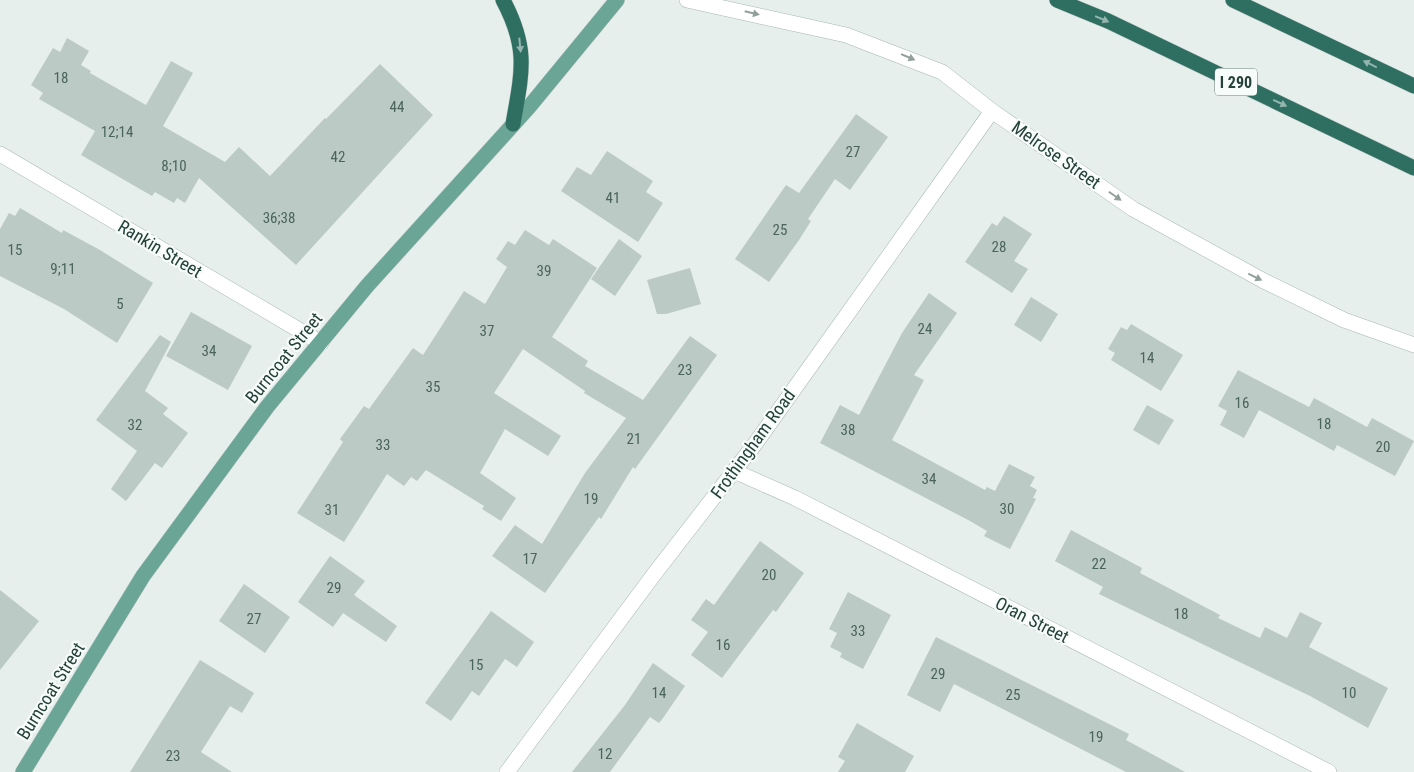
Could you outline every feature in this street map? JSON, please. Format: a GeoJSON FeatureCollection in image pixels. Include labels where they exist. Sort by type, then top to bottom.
{"type":"FeatureCollection","features":[{"type":"Feature","properties":{"kind":"highway"},"geometry":{"type":"LineString","coordinates":[[503,0],[518,34],[523,70],[513,124]]}},
{"type":"Feature","properties":{"kind":"highway","name":"I 290"},"geometry":{"type":"LineString","coordinates":[[1057,0],[1108,21],[1414,168]]}},
{"type":"Feature","properties":{"kind":"highway"},"geometry":{"type":"LineString","coordinates":[[1233,0],[1414,86]]}},
{"type":"Feature","properties":{"kind":"main road","name":"Burncoat Street"},"geometry":{"type":"LineString","coordinates":[[23,772],[143,576],[267,407],[367,286],[513,124],[617,0]]}},
{"type":"Feature","properties":{"kind":"street","name":"Melrose Street"},"geometry":{"type":"LineString","coordinates":[[687,0],[846,35],[887,49],[942,72],[992,111],[1133,209],[1234,267],[1344,320],[1414,345]]}},
{"type":"Feature","properties":{"kind":"street","name":"Frothingham Road"},"geometry":{"type":"LineString","coordinates":[[507,772],[652,576],[734,471],[992,111]]}},
{"type":"Feature","properties":{"kind":"street","name":"Rankin Street"},"geometry":{"type":"LineString","coordinates":[[0,154],[321,343]]}},
{"type":"Feature","properties":{"kind":"street","name":"Oran Street"},"geometry":{"type":"LineString","coordinates":[[734,471],[795,498],[1328,772]]}},
{"type":"Feature","properties":{"kind":"building"},"geometry":{"type":"Polygon","coordinates":[[[67,38],[89,51],[81,65],[91,71],[90,73],[146,105],[171,61],[193,73],[163,126],[225,162],[239,147],[270,176],[380,64],[433,115],[296,265],[199,178],[185,203],[177,198],[174,203],[155,192],[152,196],[81,155],[95,131],[39,99],[43,93],[31,85],[53,48],[60,52],[67,38]]]}},
{"type":"Feature","properties":{"kind":"building"},"geometry":{"type":"Polygon","coordinates":[[[856,114],[888,137],[850,190],[835,179],[808,219],[811,221],[799,240],[769,282],[735,259],[786,185],[799,193],[856,114]]]}},
{"type":"Feature","properties":{"kind":"building"},"geometry":{"type":"Polygon","coordinates":[[[607,151],[653,181],[646,192],[663,203],[638,242],[561,191],[577,167],[591,175],[607,151]]]}},
{"type":"Feature","properties":{"kind":"building"},"geometry":{"type":"Polygon","coordinates":[[[20,208],[62,233],[63,230],[100,250],[153,283],[117,343],[64,309],[0,276],[0,229],[9,213],[15,216],[20,208]]]}},
{"type":"Feature","properties":{"kind":"building"},"geometry":{"type":"Polygon","coordinates":[[[1004,216],[1032,234],[1014,261],[1028,269],[1012,293],[965,262],[992,223],[997,226],[1004,216]]]}},
{"type":"Feature","properties":{"kind":"building"},"geometry":{"type":"Polygon","coordinates":[[[525,230],[549,245],[553,239],[597,268],[552,337],[588,361],[585,366],[643,400],[690,336],[717,355],[635,469],[633,467],[601,519],[599,517],[545,593],[492,556],[515,525],[542,544],[585,473],[626,418],[584,393],[585,391],[523,349],[494,393],[561,436],[548,456],[505,429],[480,473],[516,498],[501,521],[482,509],[484,506],[426,470],[417,481],[411,477],[404,486],[387,474],[344,542],[297,513],[343,442],[340,439],[364,406],[369,409],[413,348],[423,355],[464,291],[485,304],[507,267],[496,259],[508,241],[515,245],[525,230]]]}},
{"type":"Feature","properties":{"kind":"building"},"geometry":{"type":"Polygon","coordinates":[[[619,239],[642,256],[615,296],[591,279],[619,239]]]}},
{"type":"Feature","properties":{"kind":"building"},"geometry":{"type":"Polygon","coordinates":[[[690,268],[701,304],[666,314],[657,314],[647,280],[690,268]]]}},
{"type":"Feature","properties":{"kind":"building"},"geometry":{"type":"Polygon","coordinates":[[[929,293],[957,313],[914,375],[924,380],[892,440],[985,490],[987,487],[995,491],[1009,464],[1035,477],[1030,486],[1037,490],[1033,498],[1036,499],[1010,549],[984,536],[987,531],[970,521],[820,443],[840,405],[859,415],[902,333],[929,293]]]}},
{"type":"Feature","properties":{"kind":"building"},"geometry":{"type":"Polygon","coordinates":[[[1031,297],[1058,314],[1041,342],[1014,325],[1031,297]]]}},
{"type":"Feature","properties":{"kind":"building"},"geometry":{"type":"Polygon","coordinates":[[[191,312],[252,346],[228,390],[166,356],[191,312]]]}},
{"type":"Feature","properties":{"kind":"building"},"geometry":{"type":"Polygon","coordinates":[[[1131,324],[1183,355],[1161,391],[1111,360],[1115,353],[1108,349],[1121,327],[1127,330],[1131,324]]]}},
{"type":"Feature","properties":{"kind":"building"},"geometry":{"type":"Polygon","coordinates":[[[160,335],[171,342],[145,391],[168,408],[163,414],[188,433],[162,468],[155,463],[126,501],[111,489],[137,451],[96,420],[160,335]]]}},
{"type":"Feature","properties":{"kind":"building"},"geometry":{"type":"Polygon","coordinates":[[[1238,370],[1309,407],[1314,398],[1367,427],[1372,418],[1414,441],[1395,476],[1337,445],[1334,451],[1259,410],[1244,438],[1220,425],[1227,411],[1218,406],[1238,370]]]}},
{"type":"Feature","properties":{"kind":"building"},"geometry":{"type":"Polygon","coordinates":[[[1147,405],[1174,420],[1159,445],[1133,430],[1147,405]]]}},
{"type":"Feature","properties":{"kind":"building"},"geometry":{"type":"Polygon","coordinates":[[[1071,530],[1142,568],[1140,573],[1220,615],[1218,618],[1260,638],[1265,627],[1287,638],[1300,612],[1322,623],[1309,647],[1388,688],[1368,728],[1310,696],[1099,594],[1103,587],[1055,561],[1071,530]]]}},
{"type":"Feature","properties":{"kind":"building"},"geometry":{"type":"Polygon","coordinates":[[[760,541],[804,573],[776,612],[773,610],[722,678],[691,655],[708,632],[691,620],[706,599],[714,605],[760,541]]]}},
{"type":"Feature","properties":{"kind":"building"},"geometry":{"type":"Polygon","coordinates":[[[330,556],[365,581],[354,595],[397,626],[386,642],[343,613],[333,627],[298,602],[330,556]]]}},
{"type":"Feature","properties":{"kind":"building"},"geometry":{"type":"Polygon","coordinates":[[[244,584],[290,617],[265,653],[219,621],[244,584]]]}},
{"type":"Feature","properties":{"kind":"building"},"geometry":{"type":"Polygon","coordinates":[[[0,590],[39,621],[0,670],[0,590]]]}},
{"type":"Feature","properties":{"kind":"building"},"geometry":{"type":"Polygon","coordinates":[[[848,592],[891,615],[863,669],[840,657],[842,653],[830,647],[837,633],[829,629],[848,592]]]}},
{"type":"Feature","properties":{"kind":"building"},"geometry":{"type":"Polygon","coordinates":[[[491,611],[534,642],[517,667],[505,659],[479,696],[472,691],[451,721],[425,703],[491,611]]]}},
{"type":"Feature","properties":{"kind":"building"},"geometry":{"type":"Polygon","coordinates":[[[936,637],[1129,734],[1126,740],[1185,772],[1126,772],[954,684],[940,712],[907,695],[936,637]]]}},
{"type":"Feature","properties":{"kind":"building"},"geometry":{"type":"Polygon","coordinates":[[[200,660],[254,693],[242,713],[230,706],[201,752],[232,772],[130,772],[200,660]]]}},
{"type":"Feature","properties":{"kind":"building"},"geometry":{"type":"Polygon","coordinates":[[[653,663],[685,686],[663,718],[659,723],[650,717],[610,772],[572,772],[625,705],[653,663]]]}},
{"type":"Feature","properties":{"kind":"building"},"geometry":{"type":"Polygon","coordinates":[[[857,723],[914,756],[905,772],[838,772],[845,761],[838,757],[857,723]]]}}]}
